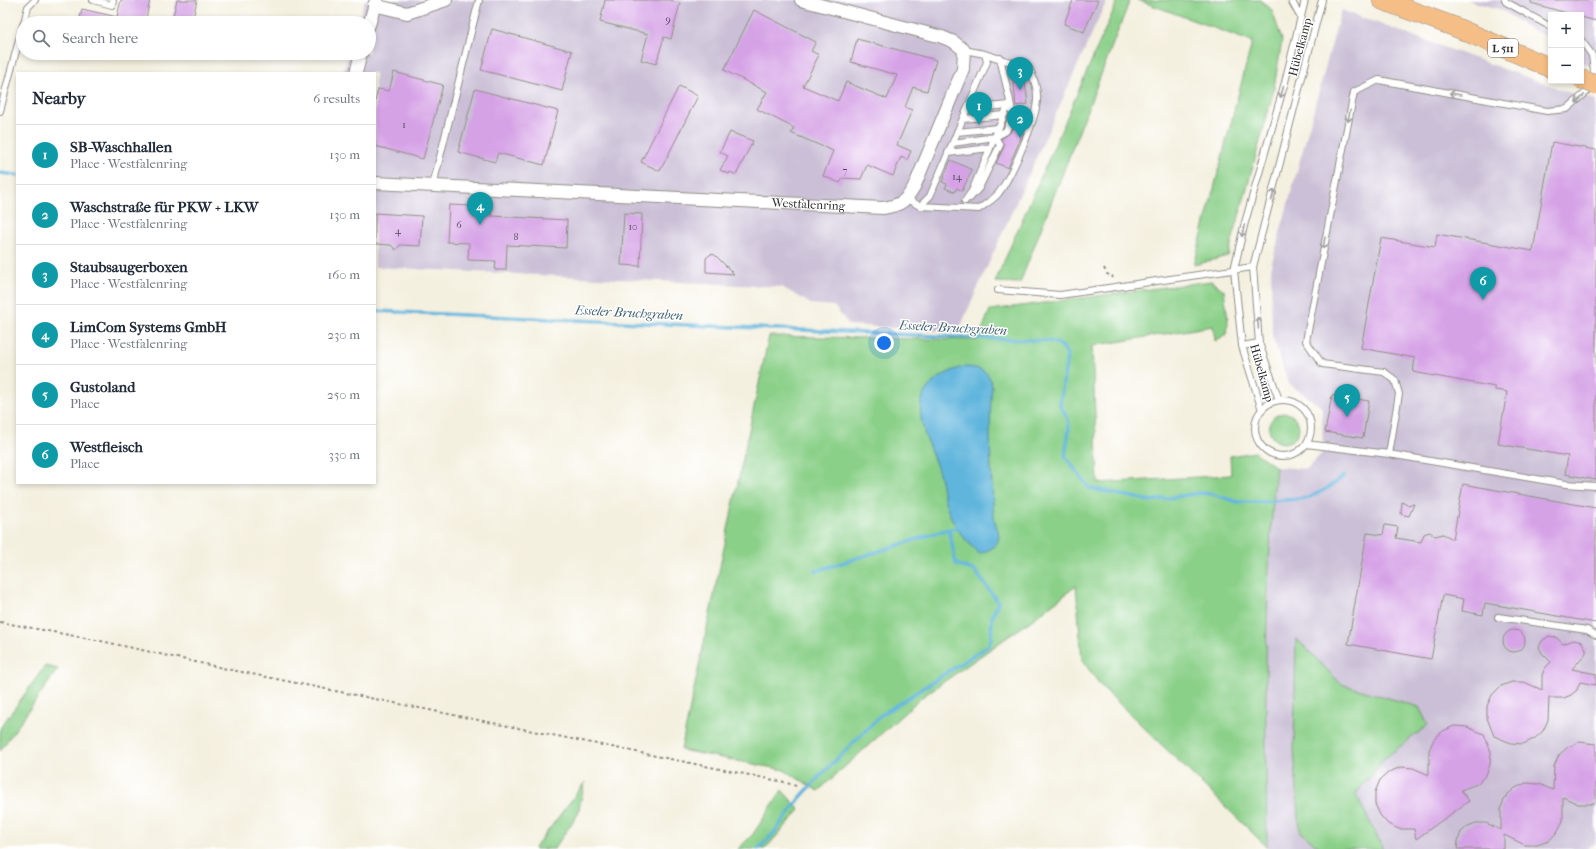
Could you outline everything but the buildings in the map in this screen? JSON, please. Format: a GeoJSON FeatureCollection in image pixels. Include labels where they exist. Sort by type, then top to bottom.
{"type":"FeatureCollection","features":[{"type":"Feature","properties":{"kind":"main road","name":"L 511"},"geometry":{"type":"LineString","coordinates":[[1382,0],[1455,27],[1548,67]]}},
{"type":"Feature","properties":{"kind":"main road"},"geometry":{"type":"LineString","coordinates":[[1584,81],[1596,85]]}},
{"type":"Feature","properties":{"kind":"street"},"geometry":{"type":"LineString","coordinates":[[371,16],[375,3],[406,13],[446,0]]}},
{"type":"Feature","properties":{"kind":"street"},"geometry":{"type":"LineString","coordinates":[[801,0],[827,4],[942,37],[954,42],[964,50],[963,69],[915,185],[907,200]]}},
{"type":"Feature","properties":{"kind":"street"},"geometry":{"type":"LineString","coordinates":[[356,72],[359,60]]}},
{"type":"Feature","properties":{"kind":"street","name":"Westfalenring"},"geometry":{"type":"LineString","coordinates":[[376,183],[883,208],[896,206],[907,200]]}},
{"type":"Feature","properties":{"kind":"lane"},"geometry":{"type":"LineString","coordinates":[[25,16],[28,7],[35,0]]}},
{"type":"Feature","properties":{"kind":"lane"},"geometry":{"type":"LineString","coordinates":[[93,0],[112,5],[113,0]]}},
{"type":"Feature","properties":{"kind":"lane"},"geometry":{"type":"LineString","coordinates":[[433,186],[479,0]]}},
{"type":"Feature","properties":{"kind":"lane"},"geometry":{"type":"LineString","coordinates":[[1292,0],[1300,16]]}},
{"type":"Feature","properties":{"kind":"lane","name":"Hübelkamp"},"geometry":{"type":"LineString","coordinates":[[1305,0],[1244,226],[1234,270],[1242,346],[1262,410],[1257,418],[1255,428],[1257,438],[1266,450],[1272,454],[1287,455],[1295,453],[1306,444],[1311,428],[1307,413],[1294,402],[1278,400],[1259,343],[1253,267],[1322,0]]}},
{"type":"Feature","properties":{"kind":"lane"},"geometry":{"type":"LineString","coordinates":[[1505,0],[1506,2],[1548,25]]}},
{"type":"Feature","properties":{"kind":"lane"},"geometry":{"type":"LineString","coordinates":[[1389,454],[1399,394],[1395,380],[1384,372],[1322,364],[1306,341],[1354,92],[1379,80],[1547,111],[1567,109],[1580,100],[1589,90],[1594,70],[1592,55],[1584,44]]}},
{"type":"Feature","properties":{"kind":"lane"},"geometry":{"type":"LineString","coordinates":[[0,111],[16,50]]}},
{"type":"Feature","properties":{"kind":"lane"},"geometry":{"type":"LineString","coordinates":[[907,200],[920,206],[979,209],[998,194],[1012,170],[1032,123],[1037,100],[1035,79],[1029,68],[1000,58],[964,50]]}},
{"type":"Feature","properties":{"kind":"lane"},"geometry":{"type":"LineString","coordinates":[[920,206],[930,196],[968,109],[987,62],[985,54]]}},
{"type":"Feature","properties":{"kind":"lane"},"geometry":{"type":"LineString","coordinates":[[952,143],[995,137],[1006,131],[1013,114],[1009,103],[1000,58]]}},
{"type":"Feature","properties":{"kind":"lane"},"geometry":{"type":"LineString","coordinates":[[968,109],[1009,103]]}},
{"type":"Feature","properties":{"kind":"lane"},"geometry":{"type":"LineString","coordinates":[[960,209],[972,191],[1009,103]]}},
{"type":"Feature","properties":{"kind":"lane"},"geometry":{"type":"LineString","coordinates":[[963,119],[1004,115]]}},
{"type":"Feature","properties":{"kind":"lane"},"geometry":{"type":"LineString","coordinates":[[957,132],[998,128]]}},
{"type":"Feature","properties":{"kind":"lane"},"geometry":{"type":"LineString","coordinates":[[965,202],[979,188],[993,162],[1000,145],[995,137]]}},
{"type":"Feature","properties":{"kind":"lane"},"geometry":{"type":"LineString","coordinates":[[948,153],[990,148]]}},
{"type":"Feature","properties":{"kind":"lane"},"geometry":{"type":"LineString","coordinates":[[998,290],[1060,296],[1253,267]]}},
{"type":"Feature","properties":{"kind":"lane"},"geometry":{"type":"LineString","coordinates":[[1242,346],[1259,343]]}},
{"type":"Feature","properties":{"kind":"lane"},"geometry":{"type":"LineString","coordinates":[[1262,410],[1278,400]]}},
{"type":"Feature","properties":{"kind":"lane"},"geometry":{"type":"LineString","coordinates":[[1306,444],[1389,454],[1566,484],[1596,486]]}},
{"type":"Feature","properties":{"kind":"lane"},"geometry":{"type":"LineString","coordinates":[[1498,617],[1587,630],[1596,635]]}},
{"type":"Feature","properties":{"kind":"path"},"geometry":{"type":"LineString","coordinates":[[1104,268],[1107,274],[1112,276],[1115,288]]}},
{"type":"Feature","properties":{"kind":"path"},"geometry":{"type":"LineString","coordinates":[[0,622],[101,641],[250,674],[784,782],[800,787]]}},
{"type":"Feature","properties":{"kind":"shaded area"},"geometry":{"type":"Polygon","coordinates":[[[365,0],[1107,0],[958,332],[849,325],[834,306],[811,304],[782,287],[376,267],[376,72],[343,72],[347,60],[376,60],[376,16],[360,16],[365,0]]]}},
{"type":"Feature","properties":{"kind":"shaded area"},"geometry":{"type":"Polygon","coordinates":[[[1467,0],[1596,0],[1596,68],[1584,63],[1584,12],[1548,12],[1548,38],[1527,27],[1502,10],[1467,0]]]}},
{"type":"Feature","properties":{"kind":"shaded area"},"geometry":{"type":"Polygon","coordinates":[[[1341,10],[1565,91],[1596,100],[1596,843],[1586,849],[1270,849],[1267,847],[1265,696],[1271,524],[1276,467],[1307,469],[1323,452],[1322,407],[1289,384],[1272,336],[1271,266],[1341,10]]]}},
{"type":"Feature","properties":{"kind":"green space"},"geometry":{"type":"Polygon","coordinates":[[[1118,0],[1130,0],[1020,283],[995,282],[1118,0]]]}},
{"type":"Feature","properties":{"kind":"green space"},"geometry":{"type":"Polygon","coordinates":[[[1138,0],[1260,0],[1272,10],[1282,40],[1273,94],[1228,256],[1194,265],[1252,42],[1138,0]]]}},
{"type":"Feature","properties":{"kind":"green space"},"geometry":{"type":"Polygon","coordinates":[[[1211,281],[1224,290],[1228,320],[1227,334],[1215,341],[1213,326],[1092,346],[1098,483],[1231,475],[1230,456],[1255,452],[1276,467],[1267,609],[1267,847],[1101,686],[1082,660],[1076,586],[1032,620],[922,697],[818,791],[784,770],[681,750],[769,336],[978,340],[990,310],[1211,281]]]}},
{"type":"Feature","properties":{"kind":"green space"},"geometry":{"type":"Polygon","coordinates":[[[1284,413],[1290,414],[1298,422],[1298,434],[1290,442],[1284,443],[1278,442],[1270,434],[1269,428],[1270,422],[1278,414],[1284,413]]]}},
{"type":"Feature","properties":{"kind":"green space"},"geometry":{"type":"Polygon","coordinates":[[[1296,638],[1341,684],[1419,707],[1428,725],[1384,759],[1356,794],[1383,849],[1321,849],[1300,831],[1294,749],[1296,638]]]}},
{"type":"Feature","properties":{"kind":"green space"},"geometry":{"type":"Polygon","coordinates":[[[45,666],[58,669],[0,751],[0,728],[45,666]]]}},
{"type":"Feature","properties":{"kind":"green space"},"geometry":{"type":"Polygon","coordinates":[[[585,782],[578,814],[554,849],[534,849],[585,782]]]}},
{"type":"Feature","properties":{"kind":"green space"},"geometry":{"type":"Polygon","coordinates":[[[782,790],[800,810],[765,849],[738,849],[753,834],[782,790]]]}},
{"type":"Feature","properties":{"kind":"water"},"geometry":{"type":"Polygon","coordinates":[[[962,367],[982,370],[989,376],[992,386],[990,418],[991,468],[994,519],[999,537],[994,546],[979,554],[962,535],[949,514],[943,494],[940,476],[922,425],[920,411],[922,398],[929,386],[942,376],[962,367]]]}},
{"type":"Feature","properties":{"kind":"waterway","name":"Esseler Bruchgraben"},"geometry":{"type":"LineString","coordinates":[[0,173],[16,175]]}},
{"type":"Feature","properties":{"kind":"waterway","name":"Esseler Bruchgraben"},"geometry":{"type":"LineString","coordinates":[[376,311],[1048,341],[1060,345],[1064,349],[1067,356],[1060,405],[1068,419],[1069,429],[1065,456],[1089,488],[1151,501],[1199,493],[1212,494],[1238,502],[1261,502],[1308,498],[1328,488],[1344,476]]}},
{"type":"Feature","properties":{"kind":"waterway"},"geometry":{"type":"LineString","coordinates":[[758,849],[773,834],[799,799],[819,777],[881,715],[988,646],[991,639],[992,617],[998,602],[975,571],[956,564],[949,529],[956,528]]}},
{"type":"Feature","properties":{"kind":"waterway"},"geometry":{"type":"LineString","coordinates":[[816,571],[949,529]]}},
{"type":"Feature","properties":{"kind":"place","name":"Staubsaugerboxen"},"geometry":{"type":"Point","coordinates":[1020,90]}},
{"type":"Feature","properties":{"kind":"place","name":"SB-Waschhallen"},"geometry":{"type":"Point","coordinates":[979,125]}},
{"type":"Feature","properties":{"kind":"place","name":"Waschstraße für PKW + LKW"},"geometry":{"type":"Point","coordinates":[1020,138]}},
{"type":"Feature","properties":{"kind":"place","name":"LimCom Systems GmbH"},"geometry":{"type":"Point","coordinates":[480,225]}},
{"type":"Feature","properties":{"kind":"place","name":"Westfleisch"},"geometry":{"type":"Point","coordinates":[1483,300]}},
{"type":"Feature","properties":{"kind":"place","name":"Gustoland"},"geometry":{"type":"Point","coordinates":[1347,417]}}]}
